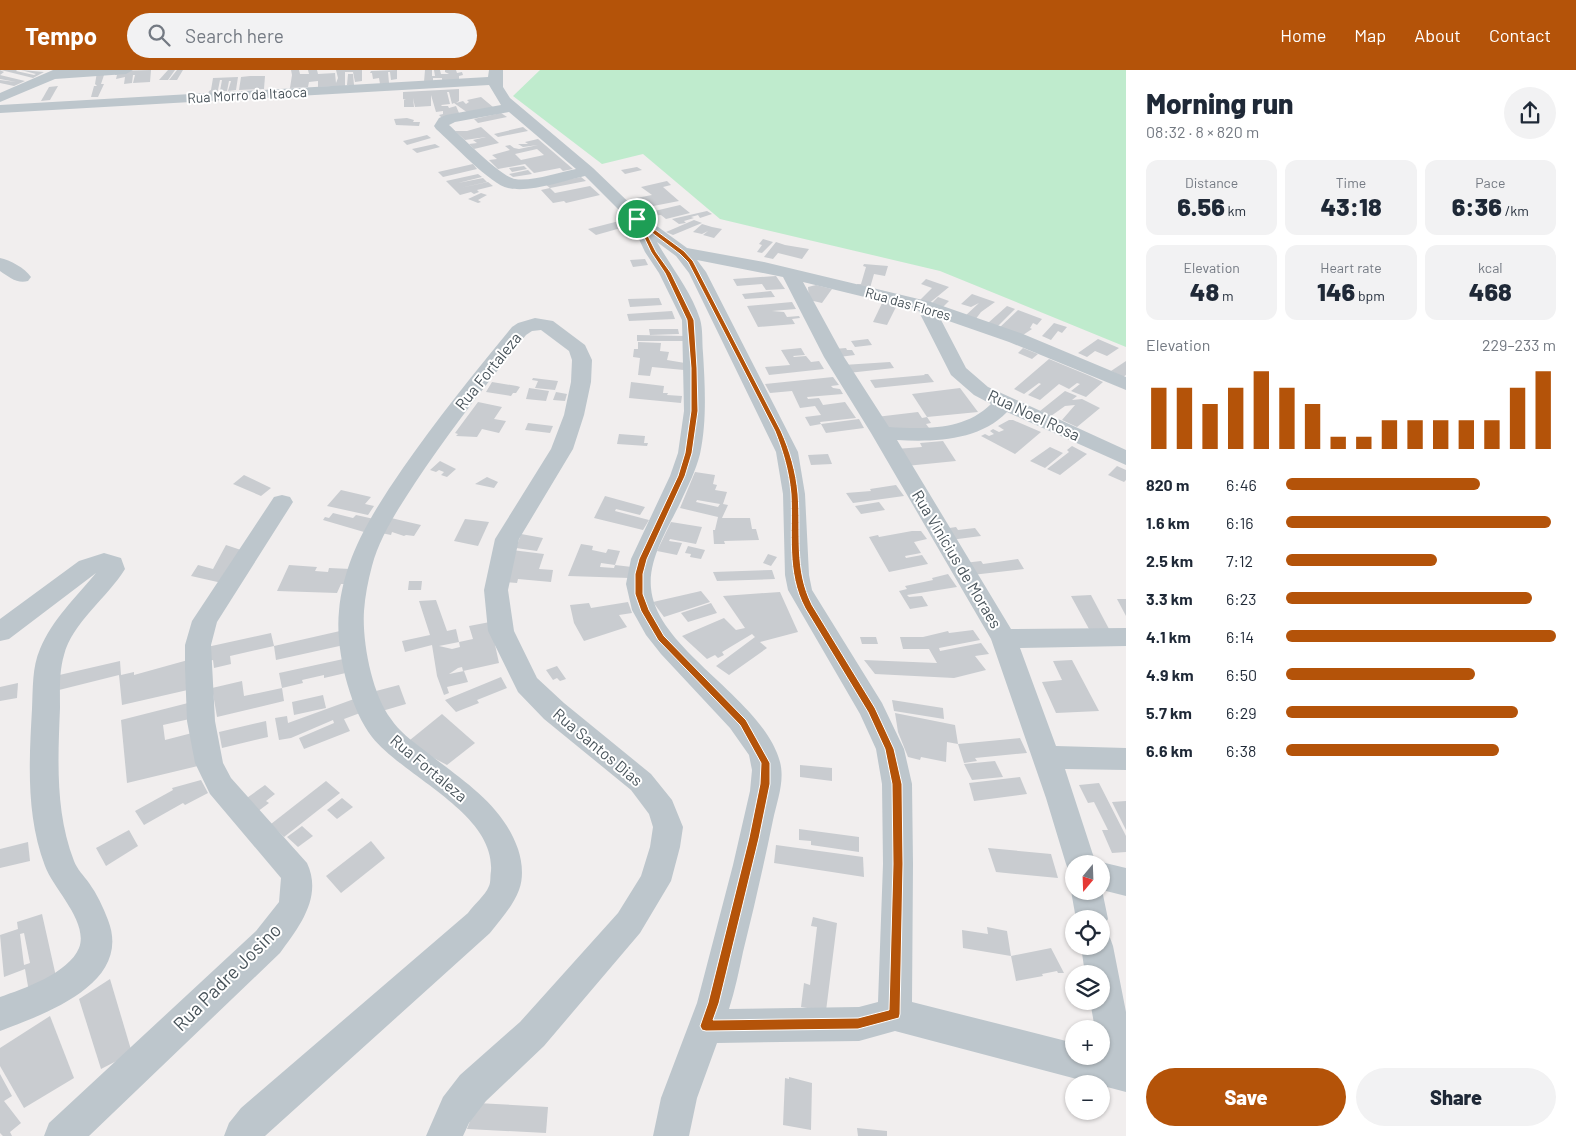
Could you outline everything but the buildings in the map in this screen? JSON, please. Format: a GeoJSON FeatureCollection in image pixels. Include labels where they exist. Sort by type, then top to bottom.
{"type":"FeatureCollection","features":[{"type":"Feature","properties":{"kind":"street"},"geometry":{"type":"LineString","coordinates":[[0,98],[59,72],[126,70]]}},
{"type":"Feature","properties":{"kind":"street"},"geometry":{"type":"LineString","coordinates":[[495,76],[497,91],[512,107],[588,171],[637,219],[682,252],[697,272],[787,452],[794,494],[797,575],[800,590],[872,711],[890,749],[897,784],[898,864],[895,1014]]}},
{"type":"Feature","properties":{"kind":"street","name":"Rua Morro da Itaoca"},"geometry":{"type":"LineString","coordinates":[[0,109],[495,76]]}},
{"type":"Feature","properties":{"kind":"street"},"geometry":{"type":"LineString","coordinates":[[512,107],[451,118],[442,123],[441,126],[496,175],[510,184],[526,184],[588,171]]}},
{"type":"Feature","properties":{"kind":"street"},"geometry":{"type":"LineString","coordinates":[[637,219],[654,252],[668,273],[690,320],[694,402],[688,453],[681,476],[643,559],[639,574],[639,594],[645,611],[661,638],[743,722],[766,763],[765,784],[754,838],[714,1003],[679,1098],[671,1136]]}},
{"type":"Feature","properties":{"kind":"street","name":"Rua das Flores"},"geometry":{"type":"LineString","coordinates":[[682,252],[728,260],[925,306],[1016,338],[1126,384]]}},
{"type":"Feature","properties":{"kind":"street"},"geometry":{"type":"LineString","coordinates":[[0,263],[22,277]]}},
{"type":"Feature","properties":{"kind":"street","name":"Rua Vinícius de Moraes"},"geometry":{"type":"LineString","coordinates":[[790,274],[834,357],[882,433],[1004,639],[1047,757],[1078,855]]}},
{"type":"Feature","properties":{"kind":"street","name":"Rua Noel Rosa"},"geometry":{"type":"LineString","coordinates":[[925,306],[958,370],[981,391],[1126,458]]}},
{"type":"Feature","properties":{"kind":"street","name":"Rua Fortaleza"},"geometry":{"type":"LineString","coordinates":[[242,1136],[254,1121],[479,923],[505,888],[508,864],[500,838],[484,813],[409,754],[382,728],[369,703],[357,664],[352,613],[357,577],[368,546],[382,516],[422,456],[518,331],[535,324],[546,325]]}},
{"type":"Feature","properties":{"kind":"street","name":"Rua Santos Dias"},"geometry":{"type":"LineString","coordinates":[[444,1136],[456,1110],[473,1088],[532,1034],[629,923],[655,881],[665,847],[668,827],[662,809],[641,782],[554,711],[527,685],[501,631],[496,590],[498,570],[507,539],[562,449],[574,415],[581,382],[582,360],[578,349],[546,325]]}},
{"type":"Feature","properties":{"kind":"street"},"geometry":{"type":"LineString","coordinates":[[882,433],[916,435],[965,428],[986,420],[1004,403]]}},
{"type":"Feature","properties":{"kind":"street","name":"Rua Padre Josino"},"geometry":{"type":"LineString","coordinates":[[62,1136],[268,942],[292,911],[298,890],[296,873],[220,786],[208,763],[201,721],[198,668],[198,645],[205,621],[282,502]]}},
{"type":"Feature","properties":{"kind":"street"},"geometry":{"type":"LineString","coordinates":[[0,632],[88,567],[104,561],[112,564],[113,569],[61,633],[52,650],[48,672],[42,770],[47,824],[60,867],[83,900],[97,932],[96,948],[88,964],[67,983],[33,1002],[0,1014]]}},
{"type":"Feature","properties":{"kind":"street"},"geometry":{"type":"LineString","coordinates":[[1004,639],[1126,637]]}},
{"type":"Feature","properties":{"kind":"street"},"geometry":{"type":"LineString","coordinates":[[1047,757],[1126,759]]}},
{"type":"Feature","properties":{"kind":"street"},"geometry":{"type":"LineString","coordinates":[[1110,878],[1126,882]]}},
{"type":"Feature","properties":{"kind":"street"},"geometry":{"type":"LineString","coordinates":[[706,1026],[858,1024],[895,1014],[1124,1074],[1112,1029],[1098,955]]}},
{"type":"Feature","properties":{"kind":"green space"},"geometry":{"type":"Polygon","coordinates":[[[540,70],[1126,70],[1126,347],[940,271],[720,219],[643,154],[602,164],[513,96],[540,70]]]}},
{"type":"Feature","properties":{"kind":"route"},"geometry":{"type":"LineString","coordinates":[[637,219],[682,252],[691,261],[778,431],[787,452],[792,473],[795,546],[800,590],[872,711],[890,749],[897,784],[898,864],[895,1014],[858,1024],[706,1026],[714,1003],[754,838],[765,784],[766,763],[759,747],[743,722],[661,638],[645,611],[639,594],[639,574],[643,559],[681,476],[688,453],[694,411],[694,368],[690,320],[684,304],[637,219]]}}]}
